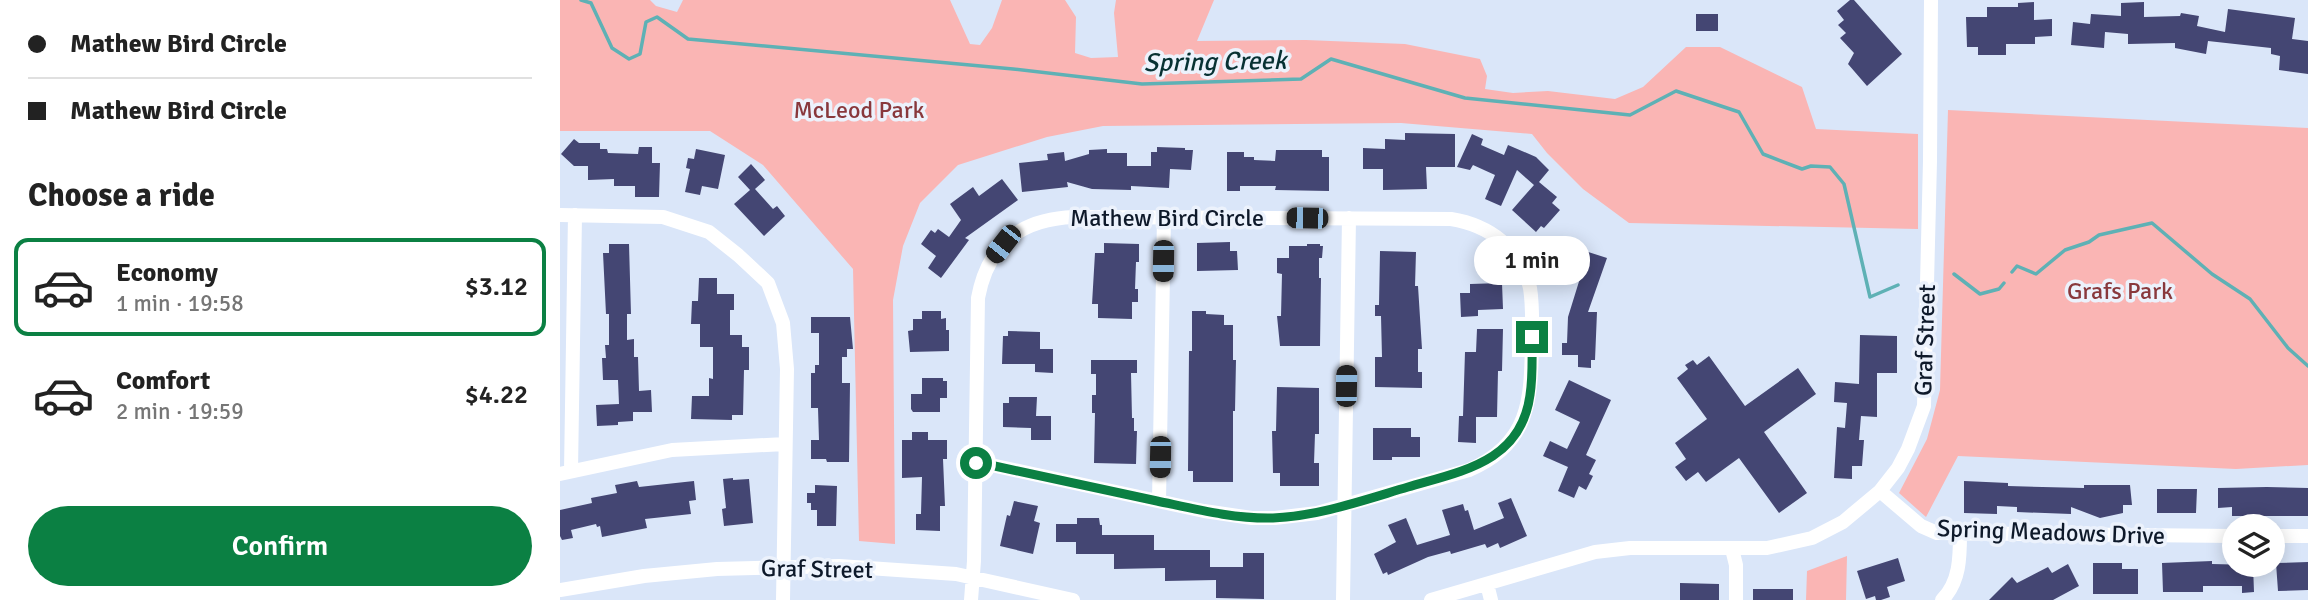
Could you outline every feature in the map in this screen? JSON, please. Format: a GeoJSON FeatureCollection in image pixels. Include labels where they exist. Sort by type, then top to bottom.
{"type":"FeatureCollection","features":[{"type":"Feature","properties":{"kind":"street","name":"Graf Street"},"geometry":{"type":"LineString","coordinates":[[1431,600],[1594,552],[1616,549],[1767,548],[1812,538],[1843,522],[1880,491],[1898,468],[1908,449],[1924,406],[1931,0]]}},
{"type":"Feature","properties":{"kind":"street"},"geometry":{"type":"LineString","coordinates":[[560,215],[663,217],[688,225],[709,232],[768,283],[783,323],[786,369],[783,600]]}},
{"type":"Feature","properties":{"kind":"street"},"geometry":{"type":"LineString","coordinates":[[575,215],[566,473],[672,450],[785,444]]}},
{"type":"Feature","properties":{"kind":"street"},"geometry":{"type":"LineString","coordinates":[[1159,501],[1164,217]]}},
{"type":"Feature","properties":{"kind":"street","name":"Mathew Bird Circle"},"geometry":{"type":"LineString","coordinates":[[971,600],[978,298],[981,282],[994,256],[1003,244],[1024,228],[1053,218],[1451,219],[1474,224],[1499,238],[1522,266],[1530,286],[1530,396],[1522,422],[1507,446],[1469,470],[1344,506],[1297,516],[1252,518],[976,463]]}},
{"type":"Feature","properties":{"kind":"street"},"geometry":{"type":"LineString","coordinates":[[1343,600],[1349,218]]}},
{"type":"Feature","properties":{"kind":"street","name":"Spring Meadows Drive"},"geometry":{"type":"LineString","coordinates":[[1880,491],[1921,527],[1937,533],[2222,536]]}},
{"type":"Feature","properties":{"kind":"street"},"geometry":{"type":"LineString","coordinates":[[1942,600],[1950,593],[1960,563],[1960,533]]}},
{"type":"Feature","properties":{"kind":"street"},"geometry":{"type":"LineString","coordinates":[[2285,536],[2308,536]]}},
{"type":"Feature","properties":{"kind":"street"},"geometry":{"type":"LineString","coordinates":[[1732,549],[1736,565],[1736,600]]}},
{"type":"Feature","properties":{"kind":"street","name":"Graf Street"},"geometry":{"type":"LineString","coordinates":[[560,590],[644,576],[717,569],[839,566],[956,574],[1073,600]]}},
{"type":"Feature","properties":{"kind":"street"},"geometry":{"type":"LineString","coordinates":[[1487,584],[1491,600]]}},
{"type":"Feature","properties":{"kind":"green space","name":"McLeod Park"},"geometry":{"type":"Polygon","coordinates":[[[560,0],[650,0],[656,6],[677,12],[683,0],[950,0],[970,44],[980,45],[992,28],[1002,0],[1065,0],[1076,17],[1075,53],[1091,58],[1118,57],[1114,13],[1116,0],[1214,0],[1197,41],[1306,40],[1405,44],[1480,59],[1487,76],[1485,89],[1513,93],[1548,91],[1615,99],[1643,87],[1686,47],[1720,47],[1802,87],[1816,129],[1918,134],[1918,229],[1629,223],[1583,189],[1532,134],[1401,123],[1103,126],[1047,137],[958,165],[920,203],[903,246],[893,300],[895,544],[859,541],[853,269],[763,165],[710,131],[560,131],[560,0]]]}},
{"type":"Feature","properties":{"kind":"green space","name":"Grafs Park"},"geometry":{"type":"Polygon","coordinates":[[[1948,110],[2308,128],[2308,465],[2236,469],[1958,456],[1926,517],[1899,493],[1927,439],[1940,390],[1948,110]]]}},
{"type":"Feature","properties":{"kind":"green space"},"geometry":{"type":"Polygon","coordinates":[[[1847,556],[1846,600],[1806,600],[1807,571],[1847,556]]]}},
{"type":"Feature","properties":{"kind":"building"},"geometry":{"type":"Polygon","coordinates":[[[1850,0],[1854,0],[1902,54],[1867,86],[1848,64],[1854,53],[1840,38],[1846,33],[1838,25],[1844,20],[1837,11],[1850,0]]]}},
{"type":"Feature","properties":{"kind":"building"},"geometry":{"type":"Polygon","coordinates":[[[2034,2],[2034,20],[2052,19],[2052,36],[2035,37],[2035,44],[2006,44],[2006,55],[1978,55],[1978,47],[1967,47],[1966,17],[1987,17],[1987,7],[2018,7],[2018,3],[2034,2]]]}},
{"type":"Feature","properties":{"kind":"building"},"geometry":{"type":"Polygon","coordinates":[[[2144,2],[2144,17],[2180,16],[2181,13],[2199,16],[2197,26],[2225,32],[2228,9],[2295,18],[2292,39],[2308,41],[2308,74],[2279,70],[2280,56],[2271,54],[2271,48],[2208,41],[2206,54],[2175,48],[2175,43],[2128,44],[2128,34],[2105,32],[2104,48],[2071,45],[2073,22],[2090,24],[2091,14],[2121,16],[2121,3],[2144,2]]]}},
{"type":"Feature","properties":{"kind":"building"},"geometry":{"type":"Polygon","coordinates":[[[1696,14],[1718,14],[1718,31],[1696,31],[1696,14]]]}},
{"type":"Feature","properties":{"kind":"building"},"geometry":{"type":"Polygon","coordinates":[[[1405,133],[1455,134],[1455,167],[1426,167],[1427,189],[1383,190],[1383,169],[1363,169],[1363,148],[1385,149],[1385,139],[1405,140],[1405,133]]]}},
{"type":"Feature","properties":{"kind":"building"},"geometry":{"type":"Polygon","coordinates":[[[1472,134],[1483,139],[1481,145],[1504,155],[1508,145],[1536,157],[1549,170],[1539,182],[1557,197],[1552,203],[1560,210],[1544,228],[1541,226],[1536,232],[1512,210],[1534,185],[1517,170],[1501,206],[1485,199],[1495,175],[1473,165],[1470,170],[1457,167],[1472,134]]]}},
{"type":"Feature","properties":{"kind":"building"},"geometry":{"type":"Polygon","coordinates":[[[574,139],[579,143],[600,143],[600,149],[607,149],[608,153],[638,154],[639,147],[652,147],[652,163],[660,163],[659,197],[635,197],[635,186],[614,186],[614,179],[588,180],[588,166],[574,166],[561,154],[574,139]]]}},
{"type":"Feature","properties":{"kind":"building"},"geometry":{"type":"Polygon","coordinates":[[[1157,147],[1193,150],[1191,170],[1170,169],[1169,188],[1131,186],[1131,190],[1092,189],[1067,182],[1068,187],[1022,192],[1019,163],[1048,160],[1047,154],[1064,152],[1065,161],[1089,154],[1089,150],[1107,149],[1107,153],[1127,153],[1127,166],[1151,166],[1151,152],[1157,152],[1157,147]]]}},
{"type":"Feature","properties":{"kind":"building"},"geometry":{"type":"Polygon","coordinates":[[[696,149],[725,155],[718,189],[702,186],[700,195],[685,192],[690,169],[686,168],[688,158],[694,159],[696,149]]]}},
{"type":"Feature","properties":{"kind":"building"},"geometry":{"type":"Polygon","coordinates":[[[1276,150],[1322,150],[1322,157],[1329,157],[1329,191],[1240,186],[1240,191],[1227,191],[1227,152],[1244,152],[1244,157],[1254,157],[1254,160],[1275,161],[1276,150]]]}},
{"type":"Feature","properties":{"kind":"building"},"geometry":{"type":"Polygon","coordinates":[[[751,164],[765,180],[755,189],[773,209],[777,206],[785,216],[764,236],[734,204],[750,190],[738,177],[751,164]]]}},
{"type":"Feature","properties":{"kind":"building"},"geometry":{"type":"Polygon","coordinates":[[[1002,179],[1018,200],[965,238],[969,240],[941,278],[928,268],[936,256],[921,244],[931,230],[935,233],[938,229],[949,237],[961,220],[950,204],[973,187],[979,196],[1002,179]]]}},
{"type":"Feature","properties":{"kind":"building"},"geometry":{"type":"Polygon","coordinates":[[[1230,242],[1230,251],[1237,251],[1238,270],[1197,271],[1197,243],[1230,242]]]}},
{"type":"Feature","properties":{"kind":"building"},"geometry":{"type":"Polygon","coordinates":[[[1104,243],[1139,244],[1135,289],[1138,289],[1138,302],[1132,302],[1132,319],[1098,318],[1098,304],[1092,304],[1095,253],[1104,253],[1104,243]]]}},
{"type":"Feature","properties":{"kind":"building"},"geometry":{"type":"Polygon","coordinates":[[[609,244],[629,244],[631,314],[627,314],[627,340],[634,339],[634,357],[638,357],[639,391],[651,390],[652,412],[633,412],[633,421],[597,426],[596,405],[619,404],[618,380],[603,380],[602,358],[606,358],[605,345],[609,345],[609,314],[606,314],[603,253],[609,253],[609,244]]]}},
{"type":"Feature","properties":{"kind":"building"},"geometry":{"type":"Polygon","coordinates":[[[1289,246],[1323,246],[1322,258],[1319,258],[1320,346],[1280,346],[1277,316],[1281,316],[1282,274],[1277,273],[1277,258],[1289,258],[1289,246]]]}},
{"type":"Feature","properties":{"kind":"building"},"geometry":{"type":"Polygon","coordinates":[[[1570,250],[1581,253],[1582,250],[1607,258],[1588,312],[1597,312],[1595,360],[1591,360],[1591,368],[1578,367],[1578,355],[1562,355],[1562,343],[1567,343],[1568,317],[1581,275],[1559,268],[1562,257],[1567,259],[1570,250]]]}},
{"type":"Feature","properties":{"kind":"building"},"geometry":{"type":"Polygon","coordinates":[[[1380,251],[1416,252],[1415,286],[1418,286],[1422,349],[1418,349],[1418,372],[1422,372],[1422,388],[1375,387],[1375,357],[1382,357],[1381,316],[1375,316],[1375,305],[1379,305],[1380,251]]]}},
{"type":"Feature","properties":{"kind":"building"},"geometry":{"type":"Polygon","coordinates":[[[699,278],[717,278],[717,294],[734,294],[734,310],[730,310],[730,335],[742,335],[742,347],[749,347],[749,370],[744,370],[743,415],[732,415],[732,420],[691,419],[692,396],[709,396],[709,378],[713,379],[713,347],[700,347],[700,324],[691,324],[692,301],[698,301],[699,278]]]}},
{"type":"Feature","properties":{"kind":"building"},"geometry":{"type":"Polygon","coordinates":[[[1502,283],[1503,309],[1478,310],[1478,316],[1461,317],[1460,293],[1470,293],[1470,284],[1502,283]]]}},
{"type":"Feature","properties":{"kind":"building"},"geometry":{"type":"Polygon","coordinates":[[[922,311],[941,311],[941,319],[946,318],[949,351],[910,352],[908,331],[913,330],[913,319],[922,319],[922,311]]]}},
{"type":"Feature","properties":{"kind":"building"},"geometry":{"type":"Polygon","coordinates":[[[1192,311],[1224,315],[1224,325],[1233,325],[1233,360],[1236,360],[1233,482],[1193,482],[1193,471],[1188,471],[1192,311]]]}},
{"type":"Feature","properties":{"kind":"building"},"geometry":{"type":"Polygon","coordinates":[[[811,317],[850,317],[853,349],[847,349],[847,357],[842,357],[842,383],[850,383],[849,462],[811,459],[811,440],[819,440],[818,408],[811,408],[811,373],[815,373],[815,365],[819,365],[819,333],[811,333],[811,317]]]}},
{"type":"Feature","properties":{"kind":"building"},"geometry":{"type":"Polygon","coordinates":[[[1477,329],[1503,329],[1502,371],[1498,371],[1497,417],[1476,417],[1476,443],[1458,442],[1459,416],[1463,416],[1465,352],[1476,352],[1477,329]]]}},
{"type":"Feature","properties":{"kind":"building"},"geometry":{"type":"Polygon","coordinates":[[[1008,331],[1040,332],[1040,349],[1053,349],[1053,373],[1035,372],[1035,364],[1002,364],[1003,336],[1008,336],[1008,331]]]}},
{"type":"Feature","properties":{"kind":"building"},"geometry":{"type":"Polygon","coordinates":[[[1860,335],[1897,336],[1897,373],[1877,373],[1877,417],[1861,416],[1859,440],[1864,440],[1862,466],[1852,466],[1852,479],[1834,478],[1837,427],[1845,428],[1847,403],[1834,402],[1835,382],[1859,384],[1860,335]]]}},
{"type":"Feature","properties":{"kind":"building"},"geometry":{"type":"Polygon","coordinates":[[[1709,356],[1745,406],[1798,368],[1816,394],[1764,432],[1807,493],[1779,513],[1739,458],[1706,482],[1698,472],[1686,481],[1675,467],[1686,459],[1675,443],[1707,419],[1677,378],[1688,369],[1685,365],[1693,360],[1697,365],[1709,356]]]}},
{"type":"Feature","properties":{"kind":"building"},"geometry":{"type":"Polygon","coordinates":[[[1091,360],[1137,360],[1137,373],[1131,373],[1132,418],[1134,431],[1137,431],[1136,464],[1094,463],[1095,413],[1092,413],[1092,395],[1096,395],[1096,374],[1091,374],[1091,360]]]}},
{"type":"Feature","properties":{"kind":"building"},"geometry":{"type":"Polygon","coordinates":[[[922,378],[943,378],[943,381],[947,381],[947,398],[940,398],[940,412],[913,412],[911,409],[911,394],[922,394],[922,378]]]}},
{"type":"Feature","properties":{"kind":"building"},"geometry":{"type":"Polygon","coordinates":[[[1569,380],[1611,400],[1586,455],[1596,460],[1589,474],[1593,476],[1586,490],[1579,486],[1574,498],[1558,491],[1568,467],[1543,456],[1550,441],[1567,449],[1580,422],[1555,410],[1569,380]]]}},
{"type":"Feature","properties":{"kind":"building"},"geometry":{"type":"Polygon","coordinates":[[[1277,387],[1319,388],[1319,434],[1315,434],[1314,463],[1319,463],[1319,486],[1280,486],[1280,473],[1273,473],[1272,431],[1276,431],[1277,387]]]}},
{"type":"Feature","properties":{"kind":"building"},"geometry":{"type":"Polygon","coordinates":[[[1009,397],[1037,397],[1036,416],[1051,416],[1051,440],[1031,440],[1031,428],[1003,427],[1003,403],[1009,403],[1009,397]]]}},
{"type":"Feature","properties":{"kind":"building"},"geometry":{"type":"Polygon","coordinates":[[[1373,428],[1411,428],[1411,437],[1420,437],[1420,457],[1373,460],[1373,428]]]}},
{"type":"Feature","properties":{"kind":"building"},"geometry":{"type":"Polygon","coordinates":[[[912,432],[928,432],[928,440],[947,440],[947,459],[943,459],[945,506],[940,506],[940,531],[916,530],[916,514],[921,514],[922,477],[902,478],[902,440],[912,440],[912,432]]]}},
{"type":"Feature","properties":{"kind":"building"},"geometry":{"type":"Polygon","coordinates":[[[723,479],[749,479],[753,523],[724,526],[722,509],[726,508],[723,479]]]}},
{"type":"Feature","properties":{"kind":"building"},"geometry":{"type":"Polygon","coordinates":[[[637,481],[639,487],[694,481],[696,500],[689,501],[691,514],[645,519],[647,528],[602,537],[600,526],[597,527],[596,524],[571,530],[573,538],[562,540],[560,510],[592,503],[591,498],[617,493],[615,485],[637,481]]]}},
{"type":"Feature","properties":{"kind":"building"},"geometry":{"type":"Polygon","coordinates":[[[1964,481],[2008,483],[2008,486],[2084,488],[2084,485],[2130,485],[2132,505],[2123,505],[2123,513],[2100,518],[2071,507],[2071,514],[2017,512],[2017,507],[1997,506],[1997,514],[1964,513],[1964,481]]]}},
{"type":"Feature","properties":{"kind":"building"},"geometry":{"type":"Polygon","coordinates":[[[815,485],[837,486],[836,526],[817,526],[817,510],[811,510],[811,503],[807,503],[807,493],[815,493],[815,485]]]}},
{"type":"Feature","properties":{"kind":"building"},"geometry":{"type":"Polygon","coordinates":[[[2218,488],[2308,488],[2308,516],[2232,514],[2232,507],[2218,508],[2218,488]]]}},
{"type":"Feature","properties":{"kind":"building"},"geometry":{"type":"Polygon","coordinates":[[[2157,489],[2197,489],[2196,513],[2157,513],[2157,489]]]}},
{"type":"Feature","properties":{"kind":"building"},"geometry":{"type":"Polygon","coordinates":[[[1511,498],[1527,536],[1500,548],[1498,543],[1487,548],[1485,544],[1451,554],[1450,551],[1428,557],[1388,575],[1387,572],[1383,574],[1374,554],[1396,542],[1388,525],[1406,518],[1417,545],[1450,535],[1442,510],[1463,504],[1465,511],[1468,510],[1474,530],[1504,518],[1498,503],[1511,498]]]}},
{"type":"Feature","properties":{"kind":"building"},"geometry":{"type":"Polygon","coordinates":[[[1014,501],[1038,506],[1034,521],[1040,523],[1033,554],[1000,546],[1007,515],[1010,516],[1014,501]]]}},
{"type":"Feature","properties":{"kind":"building"},"geometry":{"type":"Polygon","coordinates":[[[1077,518],[1099,518],[1102,535],[1154,535],[1154,550],[1210,550],[1210,567],[1243,567],[1243,553],[1264,553],[1264,599],[1216,598],[1216,580],[1165,581],[1165,568],[1114,569],[1114,554],[1076,554],[1076,542],[1056,542],[1056,524],[1077,524],[1077,518]]]}},
{"type":"Feature","properties":{"kind":"building"},"geometry":{"type":"Polygon","coordinates":[[[1898,558],[1905,581],[1887,587],[1890,597],[1876,600],[1875,596],[1866,599],[1857,571],[1898,558]]]}},
{"type":"Feature","properties":{"kind":"building"},"geometry":{"type":"Polygon","coordinates":[[[2212,561],[2212,564],[2222,564],[2222,577],[2253,577],[2254,592],[2242,593],[2242,586],[2203,586],[2203,592],[2163,592],[2162,563],[2212,561]]]}},
{"type":"Feature","properties":{"kind":"building"},"geometry":{"type":"Polygon","coordinates":[[[2308,562],[2308,590],[2278,591],[2277,577],[2285,577],[2285,563],[2308,562]]]}},
{"type":"Feature","properties":{"kind":"building"},"geometry":{"type":"Polygon","coordinates":[[[2093,563],[2122,563],[2122,569],[2138,569],[2138,594],[2093,594],[2093,563]]]}},
{"type":"Feature","properties":{"kind":"building"},"geometry":{"type":"Polygon","coordinates":[[[2068,564],[2079,586],[2053,600],[1989,600],[2012,577],[2017,583],[2048,567],[2052,573],[2068,564]]]}},
{"type":"Feature","properties":{"kind":"building"},"geometry":{"type":"Polygon","coordinates":[[[1680,583],[1719,584],[1719,600],[1680,600],[1680,583]]]}},
{"type":"Feature","properties":{"kind":"building"},"geometry":{"type":"Polygon","coordinates":[[[1753,589],[1793,589],[1793,600],[1753,600],[1753,589]]]}},
{"type":"Feature","properties":{"kind":"waterway","name":"Spring Creek"},"geometry":{"type":"LineString","coordinates":[[581,0],[591,3],[612,48],[629,59],[640,54],[646,22],[657,17],[688,39],[1013,69],[1142,84],[1301,79],[1331,59],[1465,98],[1630,115],[1676,91],[1739,112],[1763,154],[1802,169],[1811,166],[1830,167],[1844,184],[1870,297],[1898,285]]}},
{"type":"Feature","properties":{"kind":"waterway","name":"Spring Creek"},"geometry":{"type":"LineString","coordinates":[[2012,272],[2017,266],[2036,274],[2065,250],[2089,242],[2099,235],[2152,223],[2212,274],[2250,299],[2288,348],[2308,366]]}},
{"type":"Feature","properties":{"kind":"waterway","name":"Spring Creek"},"geometry":{"type":"LineString","coordinates":[[1954,274],[1980,294],[1999,289],[2004,283]]}},
{"type":"Feature","properties":{"kind":"route"},"geometry":{"type":"LineString","coordinates":[[976,463],[1233,516],[1275,518],[1317,513],[1469,470],[1483,464],[1507,446],[1527,410],[1532,337]]}}]}
